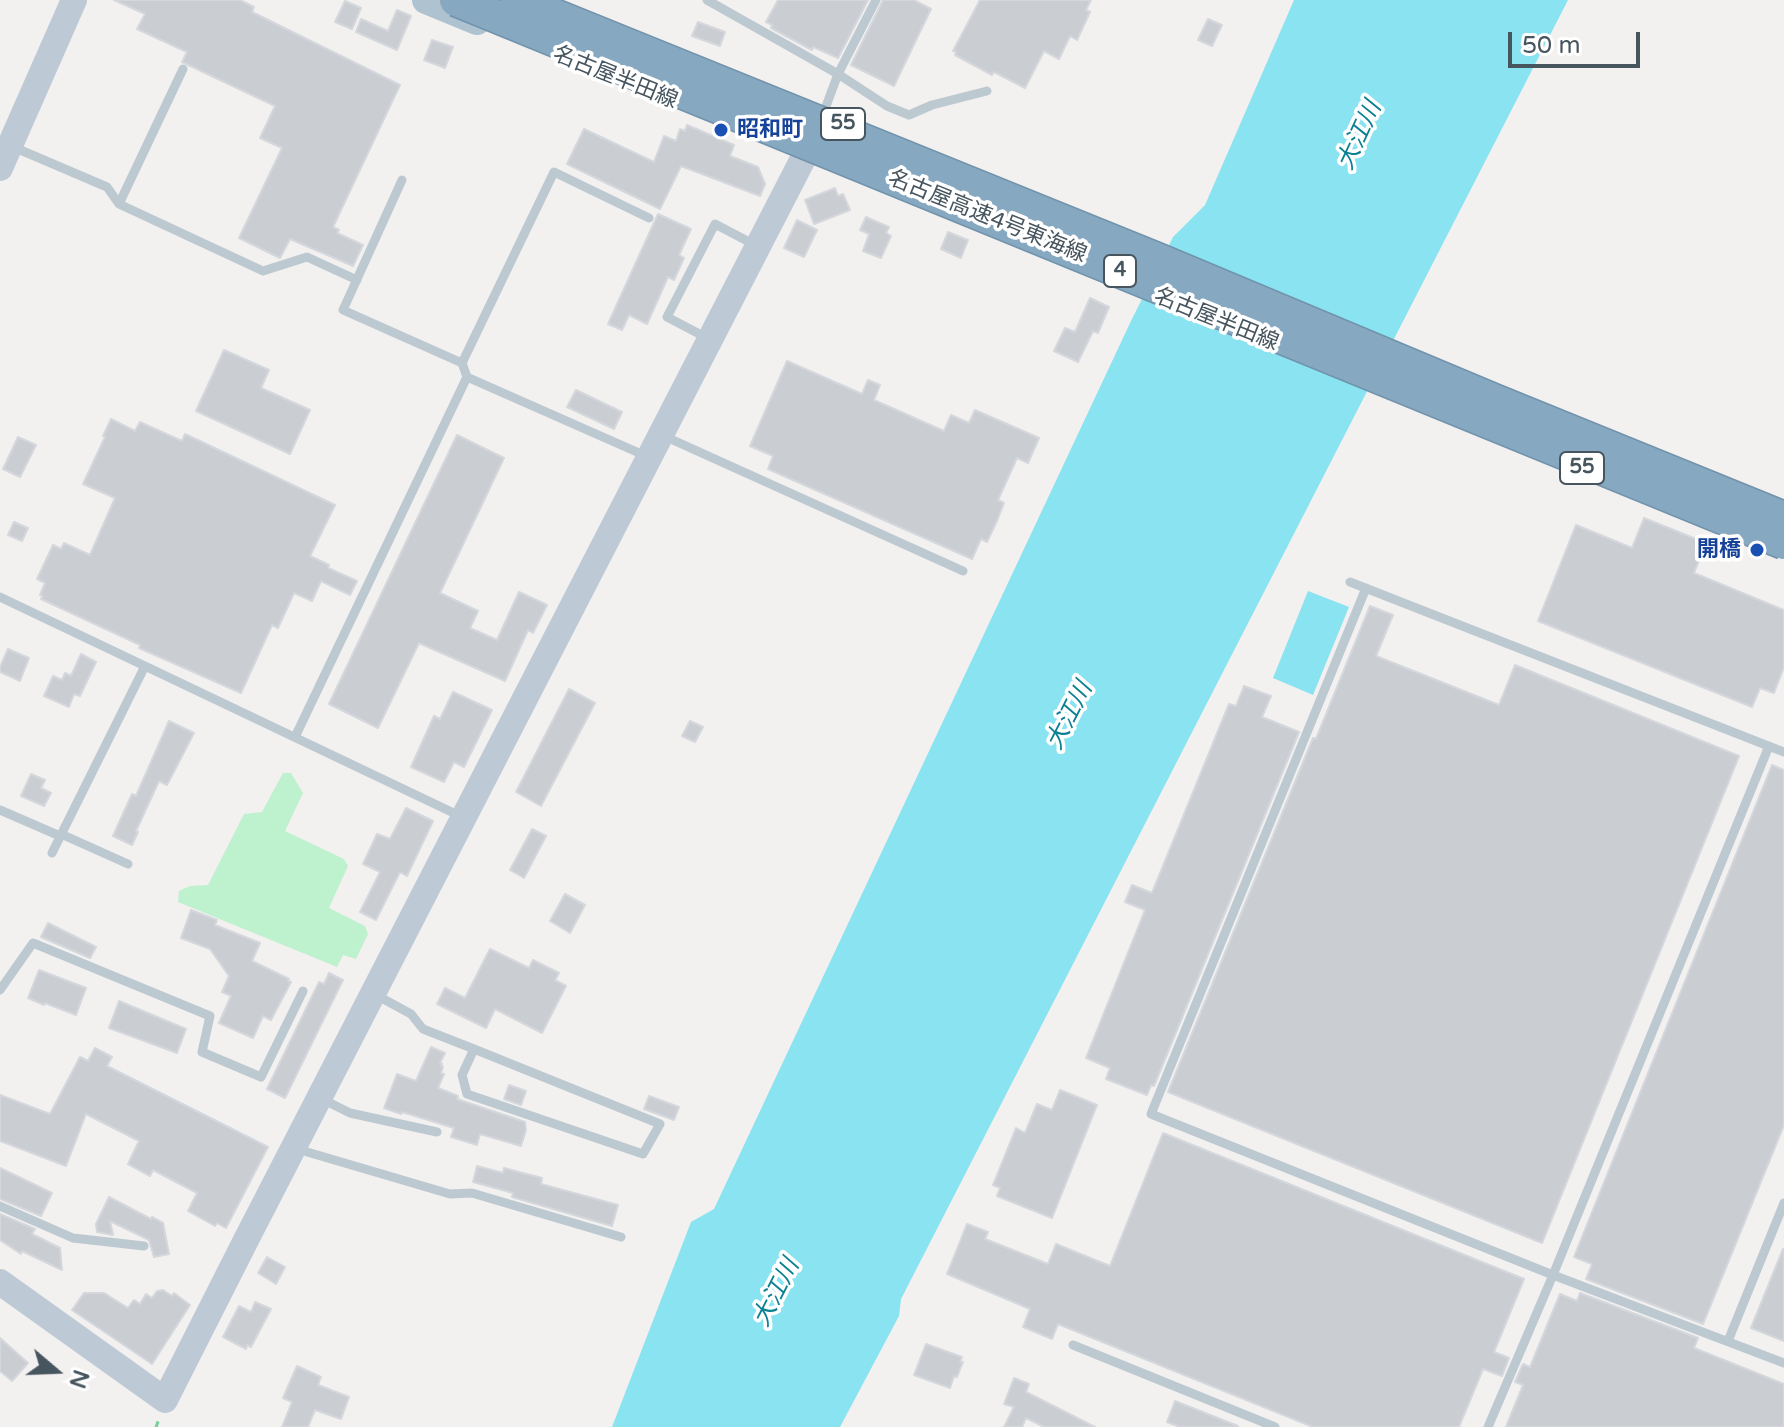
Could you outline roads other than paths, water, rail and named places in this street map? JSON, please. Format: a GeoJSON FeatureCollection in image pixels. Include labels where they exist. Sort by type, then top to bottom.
{"type":"FeatureCollection","features":[{"type":"Feature","properties":{"kind":"highway","name":"名古屋高速4号東海線"},"geometry":{"type":"LineString","coordinates":[[456,0],[1784,543]]}},
{"type":"Feature","properties":{"kind":"highway","name":"名古屋高速4号東海線"},"geometry":{"type":"LineString","coordinates":[[517,0],[1157,259],[1784,518]]}},
{"type":"Feature","properties":{"kind":"main road","name":"名古屋半田線"},"geometry":{"type":"LineString","coordinates":[[426,0],[687,108],[814,134],[1142,246],[1784,502]]}},
{"type":"Feature","properties":{"kind":"main road","name":"名古屋半田線"},"geometry":{"type":"LineString","coordinates":[[544,0],[1122,282],[1784,550]]}},
{"type":"Feature","properties":{"kind":"street"},"geometry":{"type":"LineString","coordinates":[[5,157],[74,0]]}},
{"type":"Feature","properties":{"kind":"street"},"geometry":{"type":"LineString","coordinates":[[0,1282],[165,1400],[814,134]]}},
{"type":"Feature","properties":{"kind":"lane"},"geometry":{"type":"LineString","coordinates":[[707,0],[838,74],[887,106],[909,115],[932,105],[987,91]]}},
{"type":"Feature","properties":{"kind":"lane"},"geometry":{"type":"LineString","coordinates":[[814,134],[838,74],[876,0]]}},
{"type":"Feature","properties":{"kind":"lane"},"geometry":{"type":"LineString","coordinates":[[119,204],[183,69]]}},
{"type":"Feature","properties":{"kind":"lane"},"geometry":{"type":"LineString","coordinates":[[5,157],[107,187],[119,204],[263,271],[307,257],[357,280]]}},
{"type":"Feature","properties":{"kind":"lane"},"geometry":{"type":"LineString","coordinates":[[295,737],[467,377],[462,363],[554,172],[649,218]]}},
{"type":"Feature","properties":{"kind":"lane"},"geometry":{"type":"LineString","coordinates":[[402,180],[343,310],[462,363]]}},
{"type":"Feature","properties":{"kind":"lane"},"geometry":{"type":"LineString","coordinates":[[710,339],[667,317],[694,264],[715,224],[758,247]]}},
{"type":"Feature","properties":{"kind":"lane"},"geometry":{"type":"LineString","coordinates":[[467,377],[655,446],[963,571]]}},
{"type":"Feature","properties":{"kind":"lane"},"geometry":{"type":"LineString","coordinates":[[1350,582],[1784,752]]}},
{"type":"Feature","properties":{"kind":"lane"},"geometry":{"type":"LineString","coordinates":[[1366,588],[1151,1114],[1553,1275],[1784,1363]]}},
{"type":"Feature","properties":{"kind":"lane"},"geometry":{"type":"LineString","coordinates":[[0,597],[463,818]]}},
{"type":"Feature","properties":{"kind":"lane"},"geometry":{"type":"LineString","coordinates":[[52,853],[145,666]]}},
{"type":"Feature","properties":{"kind":"lane"},"geometry":{"type":"LineString","coordinates":[[1488,1427],[1769,746]]}},
{"type":"Feature","properties":{"kind":"lane"},"geometry":{"type":"LineString","coordinates":[[0,810],[128,864]]}},
{"type":"Feature","properties":{"kind":"lane"},"geometry":{"type":"LineString","coordinates":[[0,990],[33,943],[210,1016],[202,1052],[261,1077],[303,991]]}},
{"type":"Feature","properties":{"kind":"lane"},"geometry":{"type":"LineString","coordinates":[[373,993],[411,1014],[423,1029],[474,1049],[574,1089],[660,1124],[643,1154],[467,1094],[462,1075],[474,1049]]}},
{"type":"Feature","properties":{"kind":"lane"},"geometry":{"type":"LineString","coordinates":[[319,1098],[350,1113],[437,1132]]}},
{"type":"Feature","properties":{"kind":"lane"},"geometry":{"type":"LineString","coordinates":[[293,1148],[450,1194],[472,1193],[621,1237]]}},
{"type":"Feature","properties":{"kind":"lane"},"geometry":{"type":"LineString","coordinates":[[1728,1341],[1784,1203]]}},
{"type":"Feature","properties":{"kind":"lane"},"geometry":{"type":"LineString","coordinates":[[0,1206],[73,1238],[144,1246]]}},
{"type":"Feature","properties":{"kind":"lane"},"geometry":{"type":"LineString","coordinates":[[1073,1345],[1275,1427]]}},
{"type":"Feature","properties":{"kind":"water","name":"大江川"},"geometry":{"type":"Polygon","coordinates":[[[1294,0],[1568,0],[901,1299],[899,1316],[840,1427],[612,1427],[691,1222],[714,1209],[1131,321],[1173,237],[1205,205],[1294,0]]]}},
{"type":"Feature","properties":{"kind":"water"},"geometry":{"type":"Polygon","coordinates":[[[1308,591],[1349,607],[1313,695],[1273,678],[1308,591]]]}},
{"type":"Feature","properties":{"kind":"place","name":"昭和町"},"geometry":{"type":"Point","coordinates":[721,130]}},
{"type":"Feature","properties":{"kind":"place","name":"開橋"},"geometry":{"type":"Point","coordinates":[1757,550]}}]}
